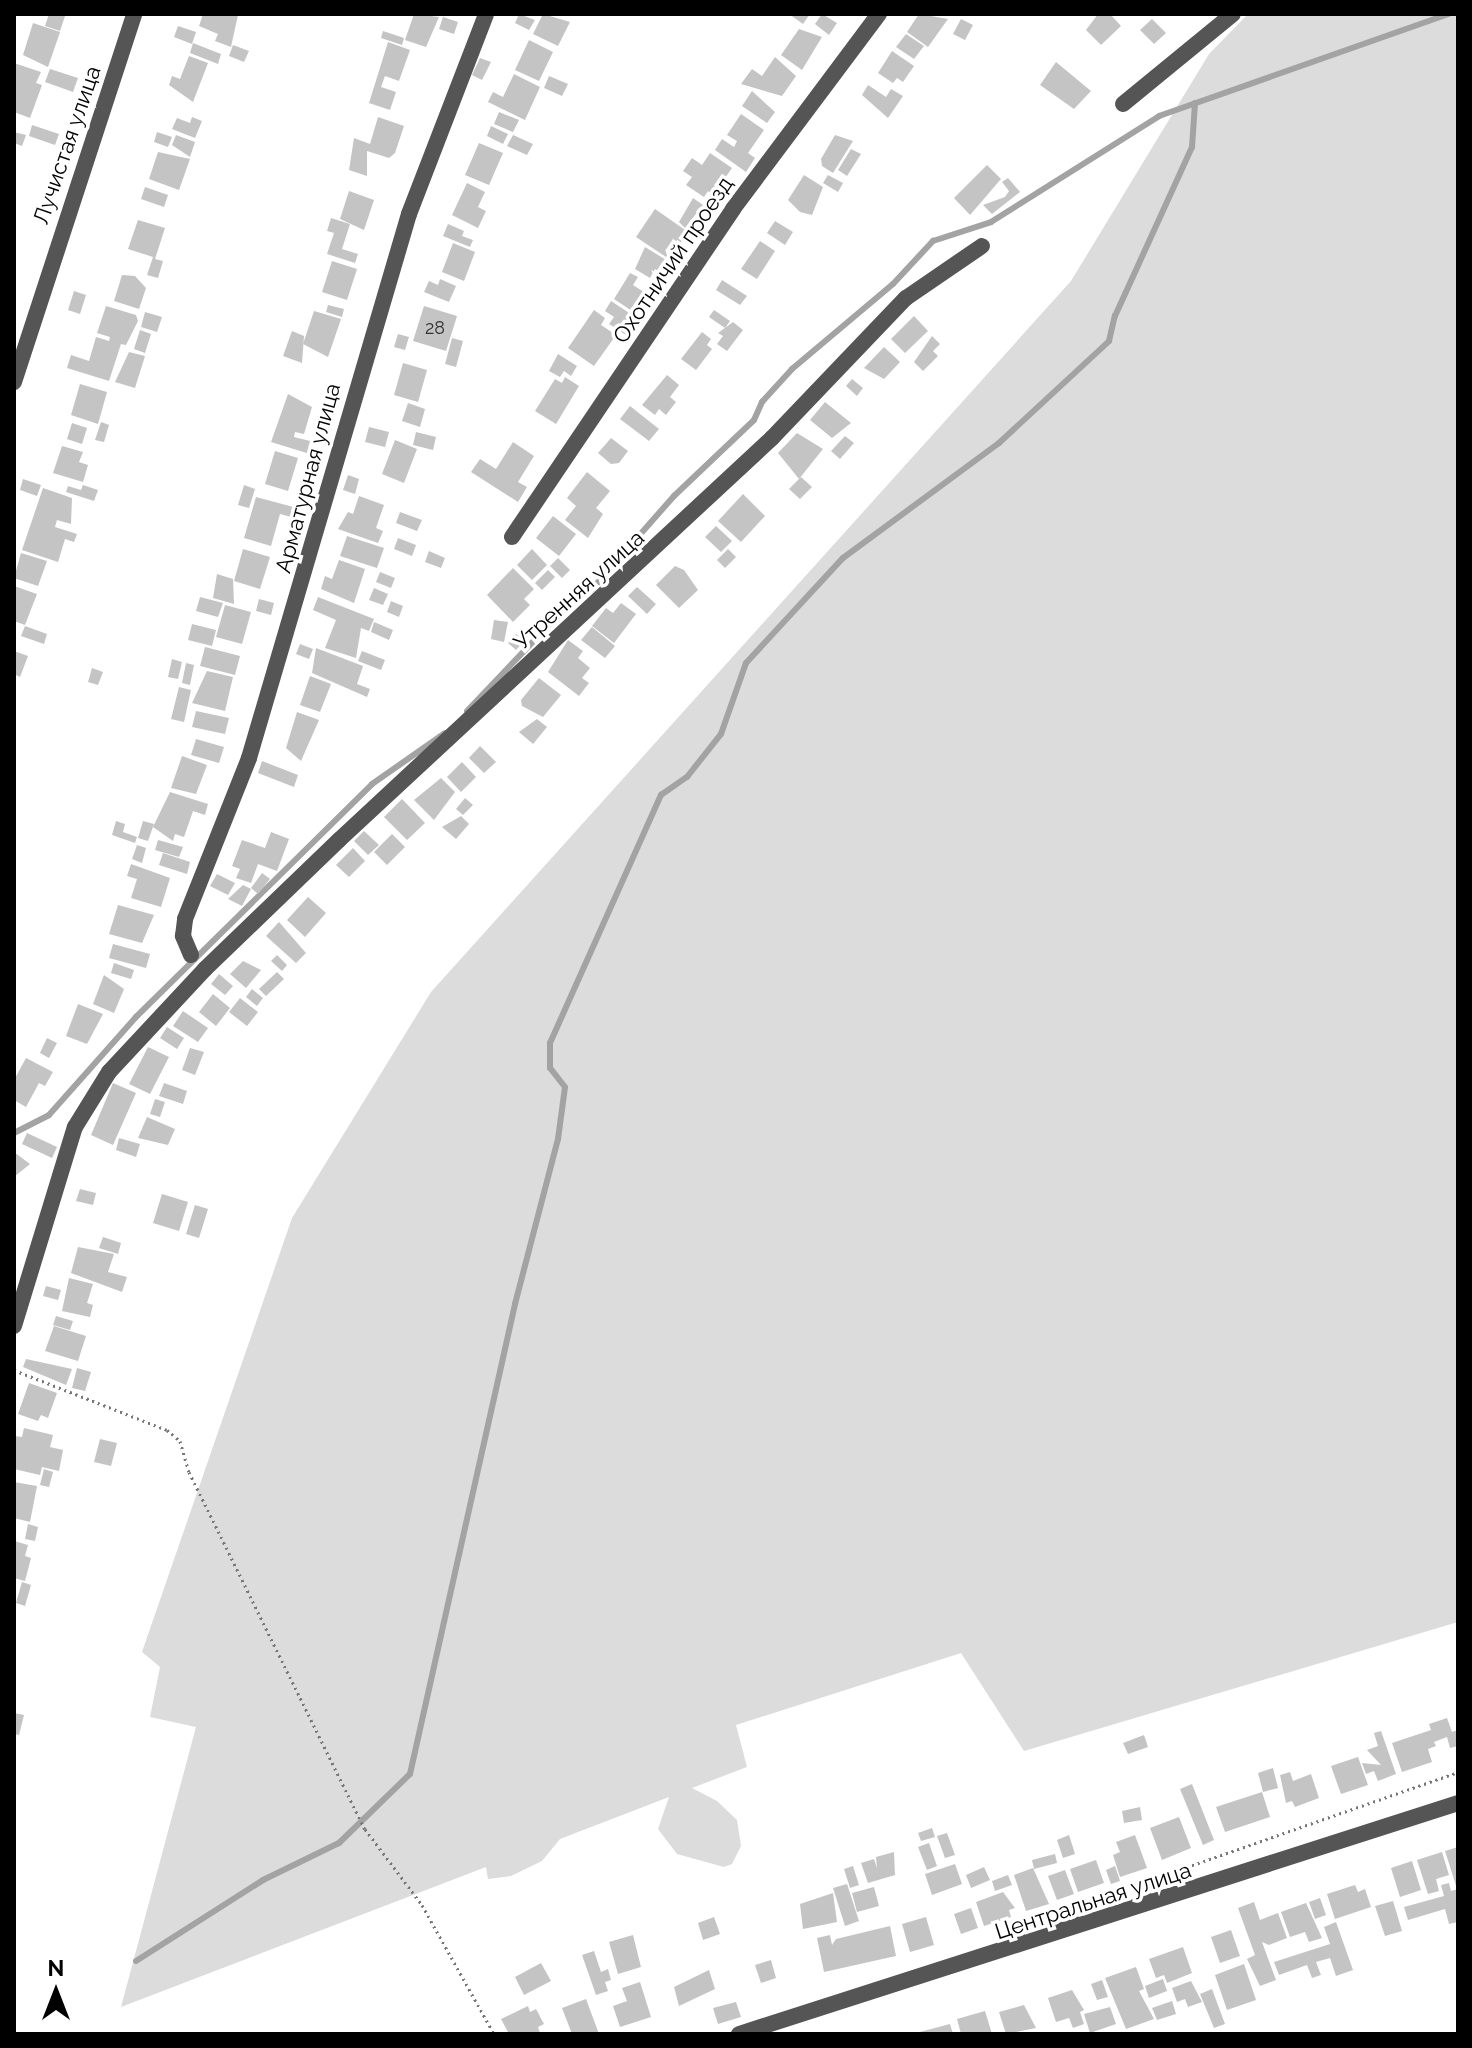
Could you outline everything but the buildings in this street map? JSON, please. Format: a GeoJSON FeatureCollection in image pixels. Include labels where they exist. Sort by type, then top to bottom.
{"type":"FeatureCollection","features":[{"type":"Feature","properties":{"kind":"street","name":"Лучистая улица"},"geometry":{"type":"LineString","coordinates":[[14,382],[134,14]]}},
{"type":"Feature","properties":{"kind":"street","name":"Арматурная улица"},"geometry":{"type":"LineString","coordinates":[[199,963],[183,936],[185,919],[249,758],[409,214],[486,14]]}},
{"type":"Feature","properties":{"kind":"street","name":"Охотничий проезд"},"geometry":{"type":"LineString","coordinates":[[512,537],[733,209],[879,14]]}},
{"type":"Feature","properties":{"kind":"street"},"geometry":{"type":"LineString","coordinates":[[1123,104],[1233,14]]}},
{"type":"Feature","properties":{"kind":"street","name":"Утренняя улица"},"geometry":{"type":"LineString","coordinates":[[199,963],[488,707],[547,645],[641,564],[906,298],[982,246]]}},
{"type":"Feature","properties":{"kind":"street"},"geometry":{"type":"LineString","coordinates":[[14,1326],[88,1100],[199,963]]}},
{"type":"Feature","properties":{"kind":"street","name":"Центральная улица"},"geometry":{"type":"LineString","coordinates":[[739,2034],[1458,1803]]}},
{"type":"Feature","properties":{"kind":"path"},"geometry":{"type":"LineString","coordinates":[[14,1370],[167,1430],[180,1441],[189,1472],[357,1814],[422,1905],[494,2034]]}},
{"type":"Feature","properties":{"kind":"path"},"geometry":{"type":"LineString","coordinates":[[1105,1896],[1458,1772]]}},
{"type":"Feature","properties":{"kind":"shaded area"},"geometry":{"type":"Polygon","coordinates":[[[1248,14],[1458,14],[1458,1622],[1024,1751],[961,1653],[736,1725],[747,1767],[692,1788],[717,1801],[737,1820],[741,1846],[732,1864],[724,1867],[677,1854],[658,1829],[669,1797],[560,1839],[542,1861],[511,1876],[488,1879],[486,1867],[121,2007],[196,1727],[150,1717],[160,1667],[142,1652],[292,1218],[431,992],[1071,281],[1209,54],[1248,14]]]}},
{"type":"Feature","properties":{"kind":"waterway"},"geometry":{"type":"LineString","coordinates":[[467,711],[570,603],[592,589],[674,496],[754,420],[762,402],[792,369],[893,284],[933,241],[991,222],[1159,116],[1449,14]]}},
{"type":"Feature","properties":{"kind":"waterway"},"geometry":{"type":"LineString","coordinates":[[136,1961],[263,1880],[339,1843],[410,1774],[515,1304],[558,1139],[565,1087],[550,1068],[550,1043],[661,795],[687,777],[721,734],[746,663],[843,558],[999,443],[1109,341],[1115,316],[1192,147],[1195,103]]}},
{"type":"Feature","properties":{"kind":"waterway"},"geometry":{"type":"LineString","coordinates":[[14,1133],[49,1115],[136,1017],[372,784],[445,733]]}}]}
